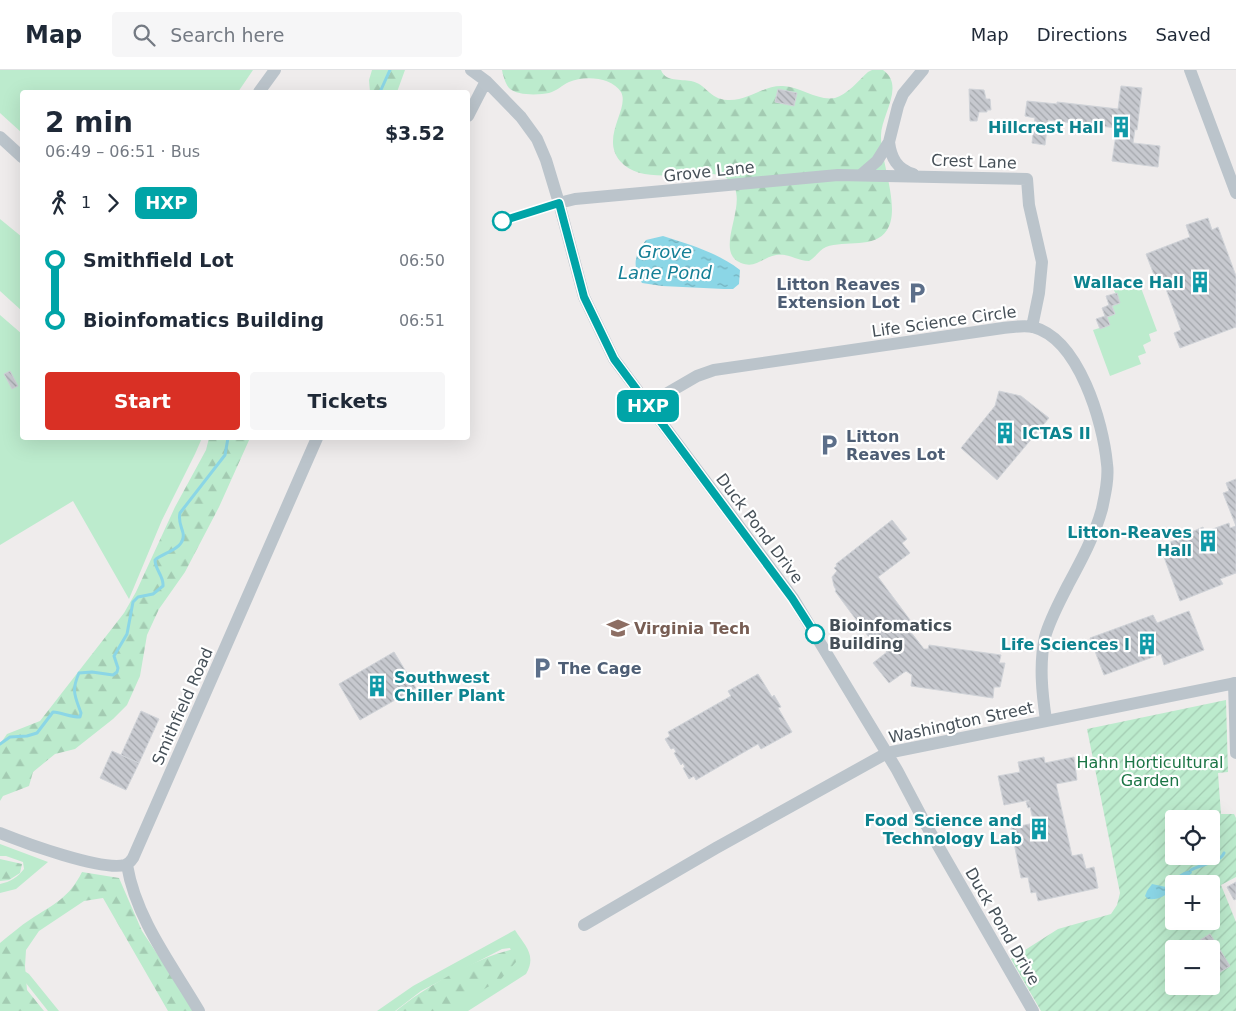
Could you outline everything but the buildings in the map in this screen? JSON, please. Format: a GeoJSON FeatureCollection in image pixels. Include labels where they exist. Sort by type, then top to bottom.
{"type":"FeatureCollection","features":[{"type":"Feature","properties":{"kind":"street"},"geometry":{"type":"LineString","coordinates":[[260,90],[275,70]]}},
{"type":"Feature","properties":{"kind":"street","name":"Duck Pond Drive"},"geometry":{"type":"LineString","coordinates":[[471,70],[486,81],[521,117],[537,139],[546,160],[559,203],[584,297],[614,359],[792,598],[887,753],[1033,1011]]}},
{"type":"Feature","properties":{"kind":"street"},"geometry":{"type":"LineString","coordinates":[[920,176],[908,172],[899,166],[892,155],[890,142],[898,106],[903,94],[923,70]]}},
{"type":"Feature","properties":{"kind":"street"},"geometry":{"type":"LineString","coordinates":[[1190,70],[1236,194]]}},
{"type":"Feature","properties":{"kind":"street"},"geometry":{"type":"LineString","coordinates":[[470,112],[486,81]]}},
{"type":"Feature","properties":{"kind":"street"},"geometry":{"type":"LineString","coordinates":[[0,137],[20,155]]}},
{"type":"Feature","properties":{"kind":"street"},"geometry":{"type":"LineString","coordinates":[[862,174],[877,161],[890,142]]}},
{"type":"Feature","properties":{"kind":"street","name":"Grove Lane"},"geometry":{"type":"LineString","coordinates":[[559,203],[575,199],[697,189],[780,179],[862,174],[920,176]]}},
{"type":"Feature","properties":{"kind":"street","name":"Crest Lane"},"geometry":{"type":"LineString","coordinates":[[920,176],[1027,179],[1030,212],[1042,262],[1032,326]]}},
{"type":"Feature","properties":{"kind":"street","name":"Life Science Circle"},"geometry":{"type":"LineString","coordinates":[[647,405],[697,376],[714,370],[1003,328],[1032,326],[1054,338],[1065,349],[1084,379],[1103,437],[1108,465],[1102,510],[1082,559],[1057,606],[1046,636],[1041,663],[1046,720]]}},
{"type":"Feature","properties":{"kind":"street","name":"Smithfield Road"},"geometry":{"type":"LineString","coordinates":[[127,865],[138,850],[155,807],[316,440]]}},
{"type":"Feature","properties":{"kind":"street"},"geometry":{"type":"LineString","coordinates":[[1235,683],[1236,753]]}},
{"type":"Feature","properties":{"kind":"street","name":"Washington Street"},"geometry":{"type":"LineString","coordinates":[[584,925],[716,848],[887,753],[1235,683]]}},
{"type":"Feature","properties":{"kind":"street"},"geometry":{"type":"LineString","coordinates":[[0,834],[96,864],[127,865],[137,903],[144,919],[199,1011]]}},
{"type":"Feature","properties":{"kind":"green space"},"geometry":{"type":"Polygon","coordinates":[[[0,70],[253,70],[239,90],[20,90],[20,131],[0,113],[0,70]]]}},
{"type":"Feature","properties":{"kind":"green space"},"geometry":{"type":"Polygon","coordinates":[[[372,70],[405,70],[398,90],[370,90],[369,80],[372,70]]]}},
{"type":"Feature","properties":{"kind":"green space"},"geometry":{"type":"Polygon","coordinates":[[[502,70],[661,70],[663,74],[670,78],[691,81],[701,85],[721,99],[736,100],[776,86],[790,87],[822,98],[835,98],[848,91],[868,72],[883,70],[892,84],[892,93],[881,137],[891,198],[891,221],[882,236],[875,240],[826,247],[809,261],[776,255],[751,265],[741,263],[733,257],[730,248],[730,237],[737,200],[735,189],[729,180],[720,175],[707,174],[645,174],[631,170],[620,161],[615,152],[613,142],[623,99],[617,87],[605,80],[582,78],[569,82],[549,93],[523,94],[509,88],[502,70]]]}},
{"type":"Feature","properties":{"kind":"green space"},"geometry":{"type":"Polygon","coordinates":[[[0,219],[20,235],[20,309],[0,291],[0,219]]]}},
{"type":"Feature","properties":{"kind":"green space"},"geometry":{"type":"Polygon","coordinates":[[[1137,277],[1157,331],[1149,334],[1151,341],[1143,345],[1146,353],[1138,356],[1141,364],[1110,376],[1093,330],[1109,325],[1107,317],[1115,314],[1112,306],[1120,303],[1112,286],[1137,277]]]}},
{"type":"Feature","properties":{"kind":"green space"},"geometry":{"type":"Polygon","coordinates":[[[0,315],[20,332],[20,440],[201,440],[162,520],[129,599],[73,501],[0,545],[0,315]]]}},
{"type":"Feature","properties":{"kind":"green space"},"geometry":{"type":"Polygon","coordinates":[[[208,440],[249,440],[219,507],[185,572],[159,609],[147,635],[140,676],[127,705],[113,719],[75,749],[55,754],[33,772],[29,786],[3,796],[0,801],[0,744],[7,734],[40,721],[124,613],[136,592],[175,507],[206,450],[208,440]]]}},
{"type":"Feature","properties":{"kind":"green space","name":"Hahn Horticultural Garden"},"geometry":{"type":"Polygon","coordinates":[[[1226,700],[1228,772],[1218,773],[1221,814],[1234,814],[1236,818],[1236,877],[1221,885],[1236,922],[1236,1011],[1041,1011],[1011,959],[1058,929],[1111,914],[1117,905],[1120,893],[1087,729],[1226,700]]]}},
{"type":"Feature","properties":{"kind":"green space"},"geometry":{"type":"Polygon","coordinates":[[[0,844],[48,862],[16,889],[0,893],[0,884],[14,879],[24,869],[23,862],[6,856],[0,856],[0,844]]]}},
{"type":"Feature","properties":{"kind":"green space"},"geometry":{"type":"Polygon","coordinates":[[[0,859],[22,864],[20,873],[9,880],[0,881],[0,859]]]}},
{"type":"Feature","properties":{"kind":"green space"},"geometry":{"type":"Polygon","coordinates":[[[82,872],[119,878],[142,931],[195,1011],[168,1011],[103,898],[84,901],[39,931],[26,950],[27,990],[44,1011],[0,1011],[0,943],[60,900],[72,888],[82,872]]]}},
{"type":"Feature","properties":{"kind":"green space"},"geometry":{"type":"Polygon","coordinates":[[[515,930],[526,946],[530,956],[526,974],[468,1011],[444,1011],[513,955],[510,948],[502,949],[421,991],[395,1011],[377,1011],[413,986],[515,930]]]}},
{"type":"Feature","properties":{"kind":"green space"},"geometry":{"type":"Polygon","coordinates":[[[514,949],[516,962],[501,979],[448,1011],[396,1011],[421,992],[452,974],[484,959],[514,949]]]}},
{"type":"Feature","properties":{"kind":"green space"},"geometry":{"type":"Polygon","coordinates":[[[0,955],[29,974],[59,1011],[48,1011],[18,973],[0,955]]]}},
{"type":"Feature","properties":{"kind":"water","name":"Grove Lane Pond"},"geometry":{"type":"Polygon","coordinates":[[[663,236],[722,258],[740,270],[739,284],[733,289],[724,289],[662,286],[642,283],[636,266],[639,251],[646,240],[663,236]]]}},
{"type":"Feature","properties":{"kind":"water"},"geometry":{"type":"Polygon","coordinates":[[[1191,870],[1192,873],[1190,875],[1179,875],[1180,874],[1191,870]]]}},
{"type":"Feature","properties":{"kind":"water"},"geometry":{"type":"Polygon","coordinates":[[[1152,884],[1165,887],[1165,895],[1159,898],[1148,899],[1145,896],[1152,884]]]}},
{"type":"Feature","properties":{"kind":"waterway"},"geometry":{"type":"LineString","coordinates":[[381,90],[390,70]]}},
{"type":"Feature","properties":{"kind":"waterway"},"geometry":{"type":"LineString","coordinates":[[0,744],[10,737],[27,736],[37,733],[53,712],[80,717],[81,713],[75,689],[79,673],[92,672],[113,675],[117,672],[118,668],[114,656],[127,634],[133,602],[138,597],[153,594],[163,586],[155,560],[174,550],[181,543],[183,533],[180,513],[225,455],[228,440]]}},
{"type":"Feature","properties":{"kind":"waterway"},"geometry":{"type":"LineString","coordinates":[[1191,870],[1219,859],[1224,853]]}},
{"type":"Feature","properties":{"kind":"bus line","name":"HXP"},"geometry":{"type":"LineString","coordinates":[[502,221],[559,203],[584,297],[614,359],[792,598],[815,634]]}},
{"type":"Feature","properties":{"kind":"place","name":"Hillcrest Hall"},"geometry":{"type":"Point","coordinates":[1121,127]}},
{"type":"Feature","properties":{"kind":"place","name":"Wallace Hall"},"geometry":{"type":"Point","coordinates":[1200,282]}},
{"type":"Feature","properties":{"kind":"place","name":"Litton Reaves Extension Lot"},"geometry":{"type":"Point","coordinates":[917,293]}},
{"type":"Feature","properties":{"kind":"place","name":"ICTAS II"},"geometry":{"type":"Point","coordinates":[1005,433]}},
{"type":"Feature","properties":{"kind":"place","name":"Litton Reaves Lot"},"geometry":{"type":"Point","coordinates":[829,445]}},
{"type":"Feature","properties":{"kind":"place","name":"Litton-Reaves Hall"},"geometry":{"type":"Point","coordinates":[1208,541]}},
{"type":"Feature","properties":{"kind":"place","name":"Virginia Tech"},"geometry":{"type":"Point","coordinates":[618,628]}},
{"type":"Feature","properties":{"kind":"place","name":"Bioinfomatics Building"},"geometry":{"type":"Point","coordinates":[815,634]}},
{"type":"Feature","properties":{"kind":"place","name":"Life Sciences I"},"geometry":{"type":"Point","coordinates":[1147,644]}},
{"type":"Feature","properties":{"kind":"place","name":"The Cage"},"geometry":{"type":"Point","coordinates":[542,668]}},
{"type":"Feature","properties":{"kind":"place","name":"Southwest Chiller Plant"},"geometry":{"type":"Point","coordinates":[377,686]}},
{"type":"Feature","properties":{"kind":"place","name":"Food Science and Technology Lab"},"geometry":{"type":"Point","coordinates":[1039,829]}}]}
